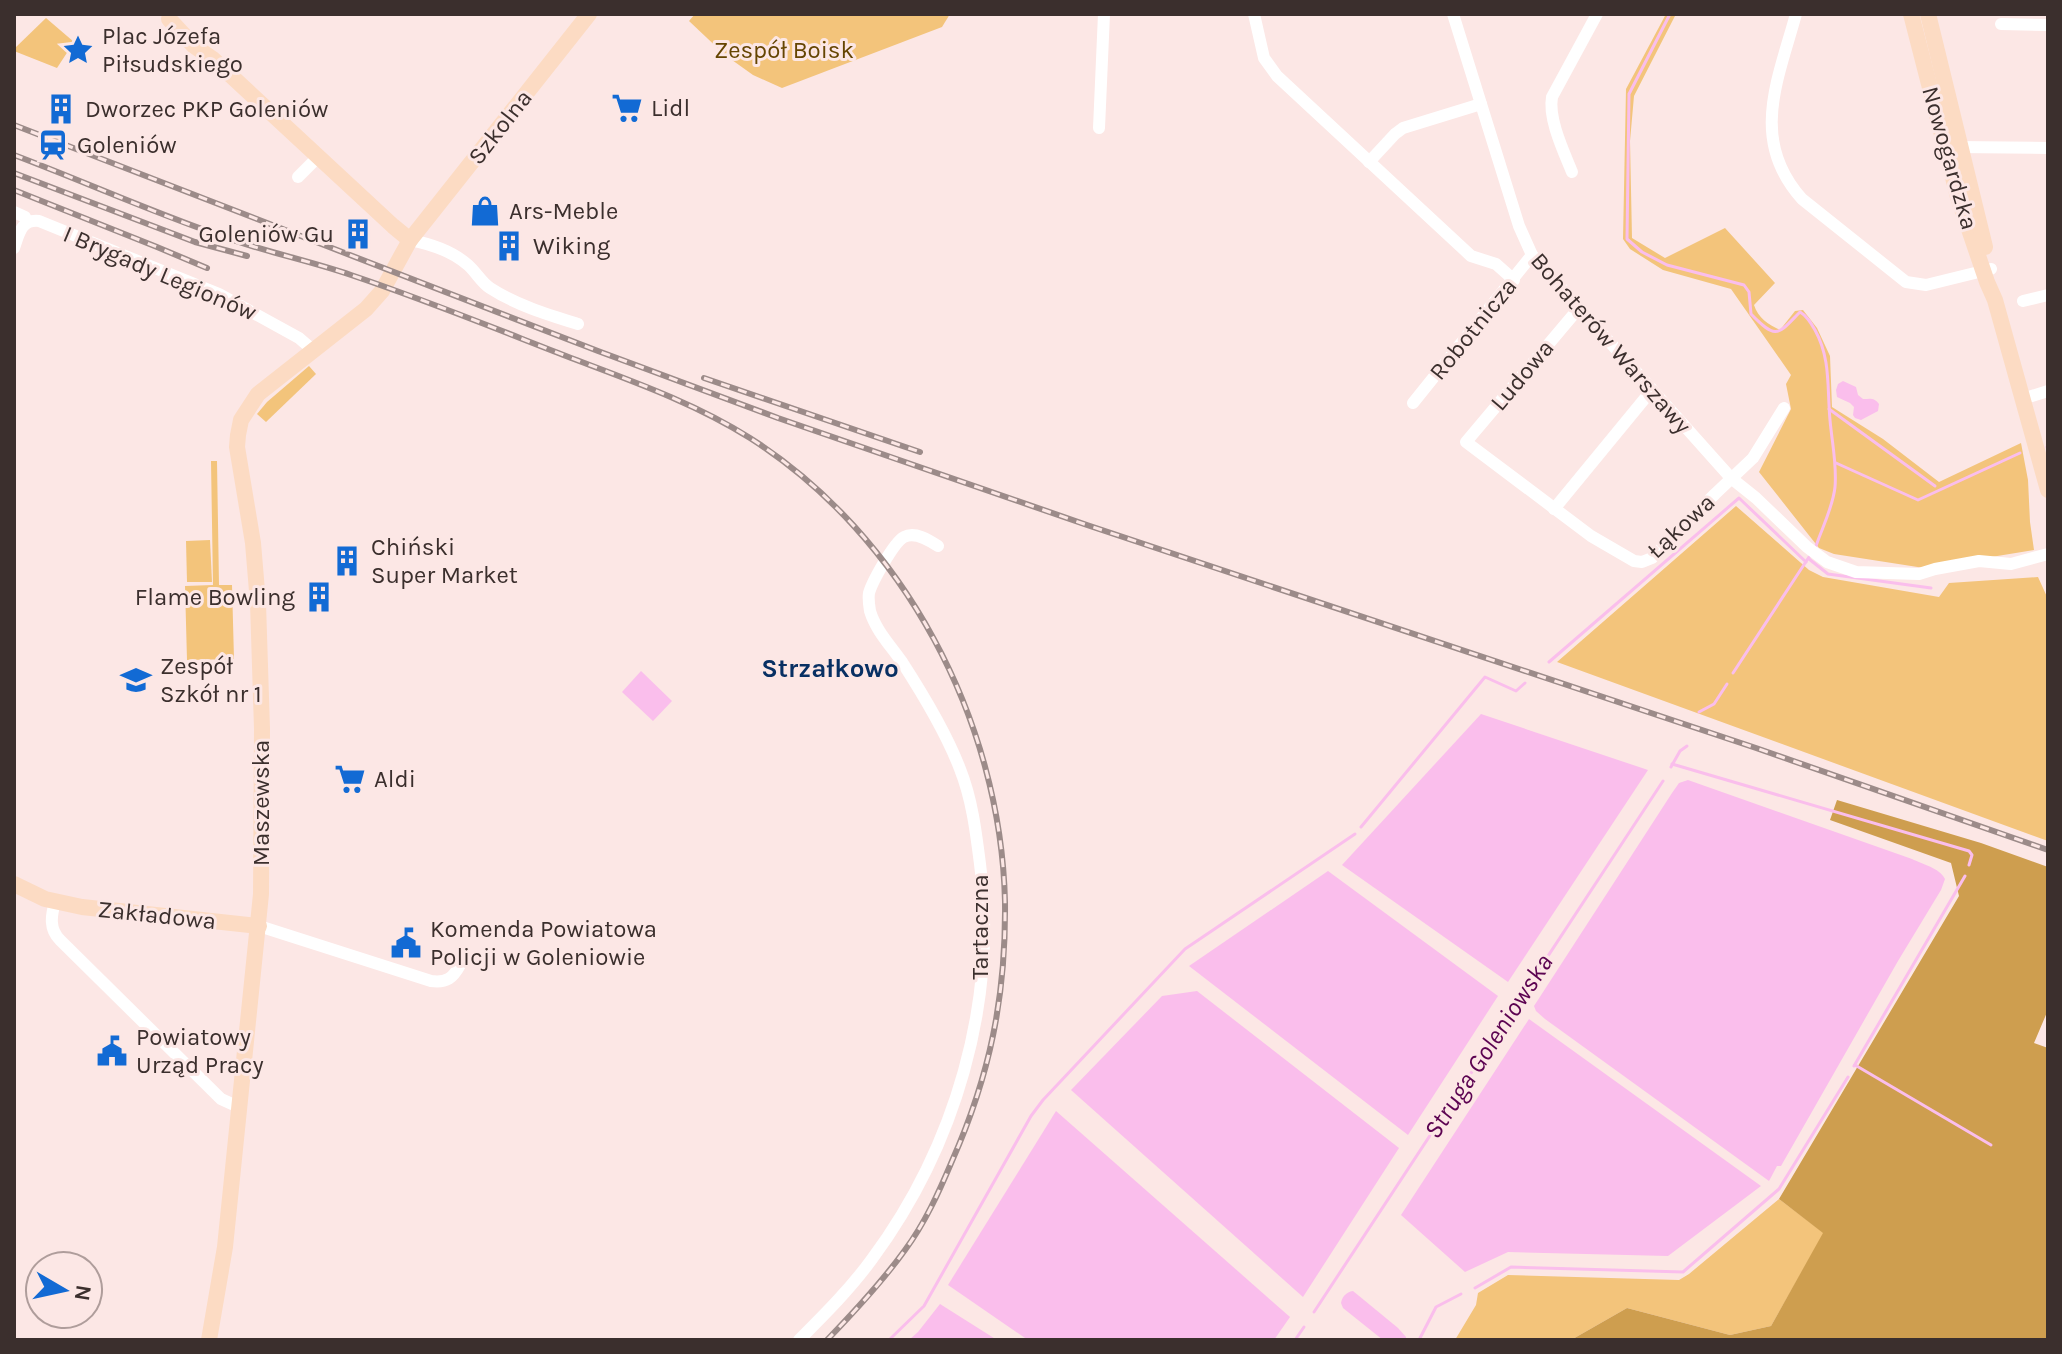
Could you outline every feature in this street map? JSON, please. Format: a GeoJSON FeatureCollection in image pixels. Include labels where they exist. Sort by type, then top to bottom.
{"type":"FeatureCollection","features":[{"type":"Feature","properties":{"kind":"street","name":"Szkolna"},"geometry":{"type":"LineString","coordinates":[[410,240],[589,14]]}},
{"type":"Feature","properties":{"kind":"street"},"geometry":{"type":"LineString","coordinates":[[1099,128],[1104,14]]}},
{"type":"Feature","properties":{"kind":"street"},"geometry":{"type":"LineString","coordinates":[[1254,14],[1261,49],[1277,76],[1471,256],[1496,264],[1514,280]]}},
{"type":"Feature","properties":{"kind":"street","name":"Bohaterów Warszawy"},"geometry":{"type":"LineString","coordinates":[[1453,14],[1519,226],[1532,255],[1731,478],[1807,547],[1827,562],[1856,572],[1919,574],[1979,561],[2011,564],[2048,554]]}},
{"type":"Feature","properties":{"kind":"street"},"geometry":{"type":"LineString","coordinates":[[1796,14],[1773,98],[1770,123],[1778,160],[1793,189],[1906,282],[1926,285],[1987,270]]}},
{"type":"Feature","properties":{"kind":"street","name":"Nowogardzka"},"geometry":{"type":"LineString","coordinates":[[1911,14],[1953,148]]}},
{"type":"Feature","properties":{"kind":"street","name":"Nowogardzka"},"geometry":{"type":"LineString","coordinates":[[1928,14],[1967,226],[1995,290],[1995,300],[2048,490]]}},
{"type":"Feature","properties":{"kind":"street"},"geometry":{"type":"LineString","coordinates":[[171,15],[213,59],[410,240],[439,247],[466,263],[487,286],[498,292],[578,324]]}},
{"type":"Feature","properties":{"kind":"street"},"geometry":{"type":"LineString","coordinates":[[1572,172],[1557,131],[1551,103],[1593,16]]}},
{"type":"Feature","properties":{"kind":"street"},"geometry":{"type":"LineString","coordinates":[[2001,24],[2048,25]]}},
{"type":"Feature","properties":{"kind":"street"},"geometry":{"type":"LineString","coordinates":[[1369,162],[1403,128],[1481,104]]}},
{"type":"Feature","properties":{"kind":"street"},"geometry":{"type":"LineString","coordinates":[[1953,148],[2048,148]]}},
{"type":"Feature","properties":{"kind":"street"},"geometry":{"type":"LineString","coordinates":[[298,177],[318,157]]}},
{"type":"Feature","properties":{"kind":"street"},"geometry":{"type":"LineString","coordinates":[[14,212],[23,215],[27,222],[21,228],[14,248]]}},
{"type":"Feature","properties":{"kind":"street","name":"I Brygady Legionów"},"geometry":{"type":"LineString","coordinates":[[27,222],[39,221],[219,294],[299,338],[314,351]]}},
{"type":"Feature","properties":{"kind":"street","name":"Maszewska"},"geometry":{"type":"LineString","coordinates":[[209,1340],[221,1274],[241,1106],[261,894],[259,630],[253,543],[237,447],[238,435],[245,411],[258,394],[366,309],[378,296],[410,240]]}},
{"type":"Feature","properties":{"kind":"street","name":"Robotnicza"},"geometry":{"type":"LineString","coordinates":[[1413,403],[1532,255]]}},
{"type":"Feature","properties":{"kind":"street"},"geometry":{"type":"LineString","coordinates":[[2023,301],[2048,295]]}},
{"type":"Feature","properties":{"kind":"street","name":"Ludowa"},"geometry":{"type":"LineString","coordinates":[[1554,509],[1466,442],[1579,308]]}},
{"type":"Feature","properties":{"kind":"street"},"geometry":{"type":"LineString","coordinates":[[1554,509],[1651,391]]}},
{"type":"Feature","properties":{"kind":"street"},"geometry":{"type":"LineString","coordinates":[[2022,399],[2048,391]]}},
{"type":"Feature","properties":{"kind":"street","name":"Łąkowa"},"geometry":{"type":"LineString","coordinates":[[1554,509],[1625,557],[1642,562],[1652,558],[1753,458],[1784,408]]}},
{"type":"Feature","properties":{"kind":"street","name":"Tartaczna"},"geometry":{"type":"LineString","coordinates":[[799,1340],[872,1259],[927,1169],[961,1083],[982,981],[985,918],[982,876],[975,821],[961,770],[941,728],[875,622],[869,602],[874,580],[893,548],[903,538],[914,535],[938,546]]}},
{"type":"Feature","properties":{"kind":"street","name":"Zakładowa"},"geometry":{"type":"LineString","coordinates":[[14,884],[55,902],[82,907],[259,926]]}},
{"type":"Feature","properties":{"kind":"street"},"geometry":{"type":"LineString","coordinates":[[55,902],[52,929],[60,940],[204,1083],[224,1101],[241,1106]]}},
{"type":"Feature","properties":{"kind":"street"},"geometry":{"type":"LineString","coordinates":[[259,926],[431,981],[448,980],[460,965]]}},
{"type":"Feature","properties":{"kind":"green space","name":"Zespół Boisk"},"geometry":{"type":"Polygon","coordinates":[[[695,14],[950,14],[942,27],[782,88],[753,75],[725,55],[689,21],[695,14]]]}},
{"type":"Feature","properties":{"kind":"green space"},"geometry":{"type":"Polygon","coordinates":[[[1666,14],[1676,14],[1634,96],[1630,141],[1632,238],[1665,258],[1725,228],[1775,283],[1754,305],[1761,317],[1780,330],[1795,311],[1803,310],[1817,328],[1830,356],[1832,407],[1883,439],[1939,482],[2021,443],[2028,480],[2034,550],[1924,568],[1834,554],[1819,548],[1759,472],[1791,409],[1786,384],[1791,375],[1731,289],[1663,270],[1630,249],[1623,239],[1626,89],[1666,14]]]}},
{"type":"Feature","properties":{"kind":"green space"},"geometry":{"type":"Polygon","coordinates":[[[46,18],[74,42],[57,68],[14,51],[46,18]]]}},
{"type":"Feature","properties":{"kind":"green space"},"geometry":{"type":"Polygon","coordinates":[[[309,366],[316,374],[266,422],[257,414],[267,402],[309,366]]]}},
{"type":"Feature","properties":{"kind":"green space"},"geometry":{"type":"Polygon","coordinates":[[[211,461],[217,461],[219,585],[232,585],[234,659],[187,660],[185,586],[213,585],[211,461]]]}},
{"type":"Feature","properties":{"kind":"green space"},"geometry":{"type":"Polygon","coordinates":[[[1736,506],[1809,570],[1823,577],[1939,597],[1949,583],[2038,577],[2048,599],[2048,841],[1557,662],[1736,506]]]}},
{"type":"Feature","properties":{"kind":"green space"},"geometry":{"type":"Polygon","coordinates":[[[210,540],[212,582],[187,582],[186,541],[210,540]]]}},
{"type":"Feature","properties":{"kind":"green space"},"geometry":{"type":"Polygon","coordinates":[[[1779,1199],[1824,1233],[1771,1326],[1730,1335],[1627,1308],[1571,1340],[1455,1340],[1476,1305],[1478,1293],[1508,1275],[1679,1280],[1779,1199]]]}},
{"type":"Feature","properties":{"kind":"shaded area"},"geometry":{"type":"Polygon","coordinates":[[[1843,381],[1856,387],[1863,399],[1877,402],[1878,411],[1861,420],[1855,418],[1854,407],[1837,397],[1838,384],[1843,381]]]}},
{"type":"Feature","properties":{"kind":"shaded area"},"geometry":{"type":"Polygon","coordinates":[[[641,671],[672,701],[653,721],[622,692],[641,671]]]}},
{"type":"Feature","properties":{"kind":"shaded area"},"geometry":{"type":"Polygon","coordinates":[[[1481,714],[1648,770],[1508,982],[1342,865],[1481,714]]]}},
{"type":"Feature","properties":{"kind":"shaded area"},"geometry":{"type":"Polygon","coordinates":[[[1688,780],[1912,859],[1935,869],[1945,879],[1781,1166],[1777,1166],[1769,1181],[1545,1019],[1534,1006],[1672,793],[1679,783],[1688,780]]]}},
{"type":"Feature","properties":{"kind":"shaded area"},"geometry":{"type":"Polygon","coordinates":[[[1837,800],[1981,843],[2048,867],[2048,1010],[2034,1043],[2048,1048],[2048,1340],[1571,1340],[1627,1308],[1730,1335],[1771,1326],[1823,1233],[1779,1199],[1959,896],[1951,863],[1830,820],[1837,800]]]}},
{"type":"Feature","properties":{"kind":"shaded area"},"geometry":{"type":"Polygon","coordinates":[[[1328,871],[1498,996],[1408,1135],[1189,966],[1328,871]]]}},
{"type":"Feature","properties":{"kind":"shaded area"},"geometry":{"type":"Polygon","coordinates":[[[1197,991],[1399,1148],[1303,1297],[1071,1090],[1162,996],[1197,991]]]}},
{"type":"Feature","properties":{"kind":"shaded area"},"geometry":{"type":"Polygon","coordinates":[[[1529,1019],[1761,1186],[1668,1256],[1508,1252],[1465,1272],[1401,1215],[1529,1019]]]}},
{"type":"Feature","properties":{"kind":"shaded area"},"geometry":{"type":"Polygon","coordinates":[[[1056,1111],[1290,1317],[1274,1340],[1028,1340],[948,1285],[1056,1111]]]}},
{"type":"Feature","properties":{"kind":"shaded area"},"geometry":{"type":"Polygon","coordinates":[[[1353,1291],[1398,1328],[1406,1340],[1383,1340],[1343,1308],[1343,1297],[1353,1291]]]}},
{"type":"Feature","properties":{"kind":"shaded area"},"geometry":{"type":"Polygon","coordinates":[[[940,1304],[997,1340],[909,1340],[940,1304]]]}},
{"type":"Feature","properties":{"kind":"waterway","name":"Struga Goleniowska"},"geometry":{"type":"LineString","coordinates":[[1670,14],[1629,94],[1627,239],[1642,252],[1667,265],[1744,285],[1749,292],[1751,314],[1772,331],[1782,329],[1800,312],[1812,325],[1826,363],[1835,470],[1832,502],[1816,546]]}},
{"type":"Feature","properties":{"kind":"waterway"},"geometry":{"type":"LineString","coordinates":[[1829,409],[1935,486]]}},
{"type":"Feature","properties":{"kind":"waterway"},"geometry":{"type":"LineString","coordinates":[[1836,463],[1918,500],[2020,453]]}},
{"type":"Feature","properties":{"kind":"waterway"},"geometry":{"type":"LineString","coordinates":[[1549,662],[1739,498],[1806,562]]}},
{"type":"Feature","properties":{"kind":"waterway","name":"Struga Goleniowska"},"geometry":{"type":"LineString","coordinates":[[1733,673],[1809,557]]}},
{"type":"Feature","properties":{"kind":"waterway"},"geometry":{"type":"LineString","coordinates":[[1809,559],[1828,574],[1931,588]]}},
{"type":"Feature","properties":{"kind":"waterway"},"geometry":{"type":"LineString","coordinates":[[1361,827],[1485,677],[1516,691],[1525,683]]}},
{"type":"Feature","properties":{"kind":"waterway","name":"Struga Goleniowska"},"geometry":{"type":"LineString","coordinates":[[1699,712],[1714,704],[1727,684]]}},
{"type":"Feature","properties":{"kind":"waterway","name":"Struga Goleniowska"},"geometry":{"type":"LineString","coordinates":[[1671,767],[1680,751],[1687,746]]}},
{"type":"Feature","properties":{"kind":"waterway"},"geometry":{"type":"LineString","coordinates":[[1672,764],[1969,851],[1972,855],[1969,865]]}},
{"type":"Feature","properties":{"kind":"waterway","name":"Struga Goleniowska"},"geometry":{"type":"LineString","coordinates":[[1314,1312],[1663,781]]}},
{"type":"Feature","properties":{"kind":"waterway"},"geometry":{"type":"LineString","coordinates":[[889,1340],[924,1306],[1043,1100],[1185,949],[1355,834]]}},
{"type":"Feature","properties":{"kind":"waterway"},"geometry":{"type":"LineString","coordinates":[[1854,1066],[1965,876]]}},
{"type":"Feature","properties":{"kind":"waterway"},"geometry":{"type":"LineString","coordinates":[[1855,1065],[1991,1145]]}},
{"type":"Feature","properties":{"kind":"waterway"},"geometry":{"type":"LineString","coordinates":[[1475,1288],[1511,1267],[1683,1272],[1779,1189],[1848,1077]]}},
{"type":"Feature","properties":{"kind":"waterway"},"geometry":{"type":"LineString","coordinates":[[1419,1340],[1436,1307],[1461,1294]]}},
{"type":"Feature","properties":{"kind":"waterway","name":"Struga Goleniowska"},"geometry":{"type":"LineString","coordinates":[[1295,1340],[1304,1327]]}},
{"type":"Feature","properties":{"kind":"railway"},"geometry":{"type":"LineString","coordinates":[[14,125],[778,418],[1087,525],[1756,748],[2048,850]]}},
{"type":"Feature","properties":{"kind":"railway"},"geometry":{"type":"LineString","coordinates":[[14,155],[216,234],[338,271],[432,304],[706,413],[750,438],[805,479],[854,526],[897,580],[934,639],[963,701],[985,767],[999,834],[1005,902],[999,1003],[976,1098],[937,1196],[896,1262],[827,1340]]}},
{"type":"Feature","properties":{"kind":"railway"},"geometry":{"type":"LineString","coordinates":[[14,173],[195,242],[247,256]]}},
{"type":"Feature","properties":{"kind":"railway"},"geometry":{"type":"LineString","coordinates":[[14,190],[207,268]]}},
{"type":"Feature","properties":{"kind":"railway"},"geometry":{"type":"LineString","coordinates":[[704,378],[920,452]]}},
{"type":"Feature","properties":{"kind":"place","name":"Plac Józefa Piłsudskiego"},"geometry":{"type":"Point","coordinates":[78,50]}},
{"type":"Feature","properties":{"kind":"place","name":"Lidl"},"geometry":{"type":"Point","coordinates":[627,108]}},
{"type":"Feature","properties":{"kind":"place","name":"Dworzec PKP Goleniów"},"geometry":{"type":"Point","coordinates":[61,109]}},
{"type":"Feature","properties":{"kind":"place","name":"Goleniów"},"geometry":{"type":"Point","coordinates":[53,145]}},
{"type":"Feature","properties":{"kind":"place","name":"Ars-Meble"},"geometry":{"type":"Point","coordinates":[485,211]}},
{"type":"Feature","properties":{"kind":"place","name":"Goleniów Gu"},"geometry":{"type":"Point","coordinates":[358,234]}},
{"type":"Feature","properties":{"kind":"place","name":"Wiking"},"geometry":{"type":"Point","coordinates":[509,246]}},
{"type":"Feature","properties":{"kind":"place","name":"Chiński Super Market"},"geometry":{"type":"Point","coordinates":[347,561]}},
{"type":"Feature","properties":{"kind":"place","name":"Flame Bowling"},"geometry":{"type":"Point","coordinates":[319,597]}},
{"type":"Feature","properties":{"kind":"place","name":"Zespół Szkół nr 1"},"geometry":{"type":"Point","coordinates":[136,680]}},
{"type":"Feature","properties":{"kind":"place","name":"Aldi"},"geometry":{"type":"Point","coordinates":[350,779]}},
{"type":"Feature","properties":{"kind":"place","name":"Komenda Powiatowa Policji w Goleniowie"},"geometry":{"type":"Point","coordinates":[406,943]}},
{"type":"Feature","properties":{"kind":"place","name":"Powiatowy Urząd Pracy"},"geometry":{"type":"Point","coordinates":[112,1051]}},
{"type":"Feature","properties":{"kind":"district","name":"Strzałkowo"},"geometry":{"type":"Point","coordinates":[830,668]}}]}
